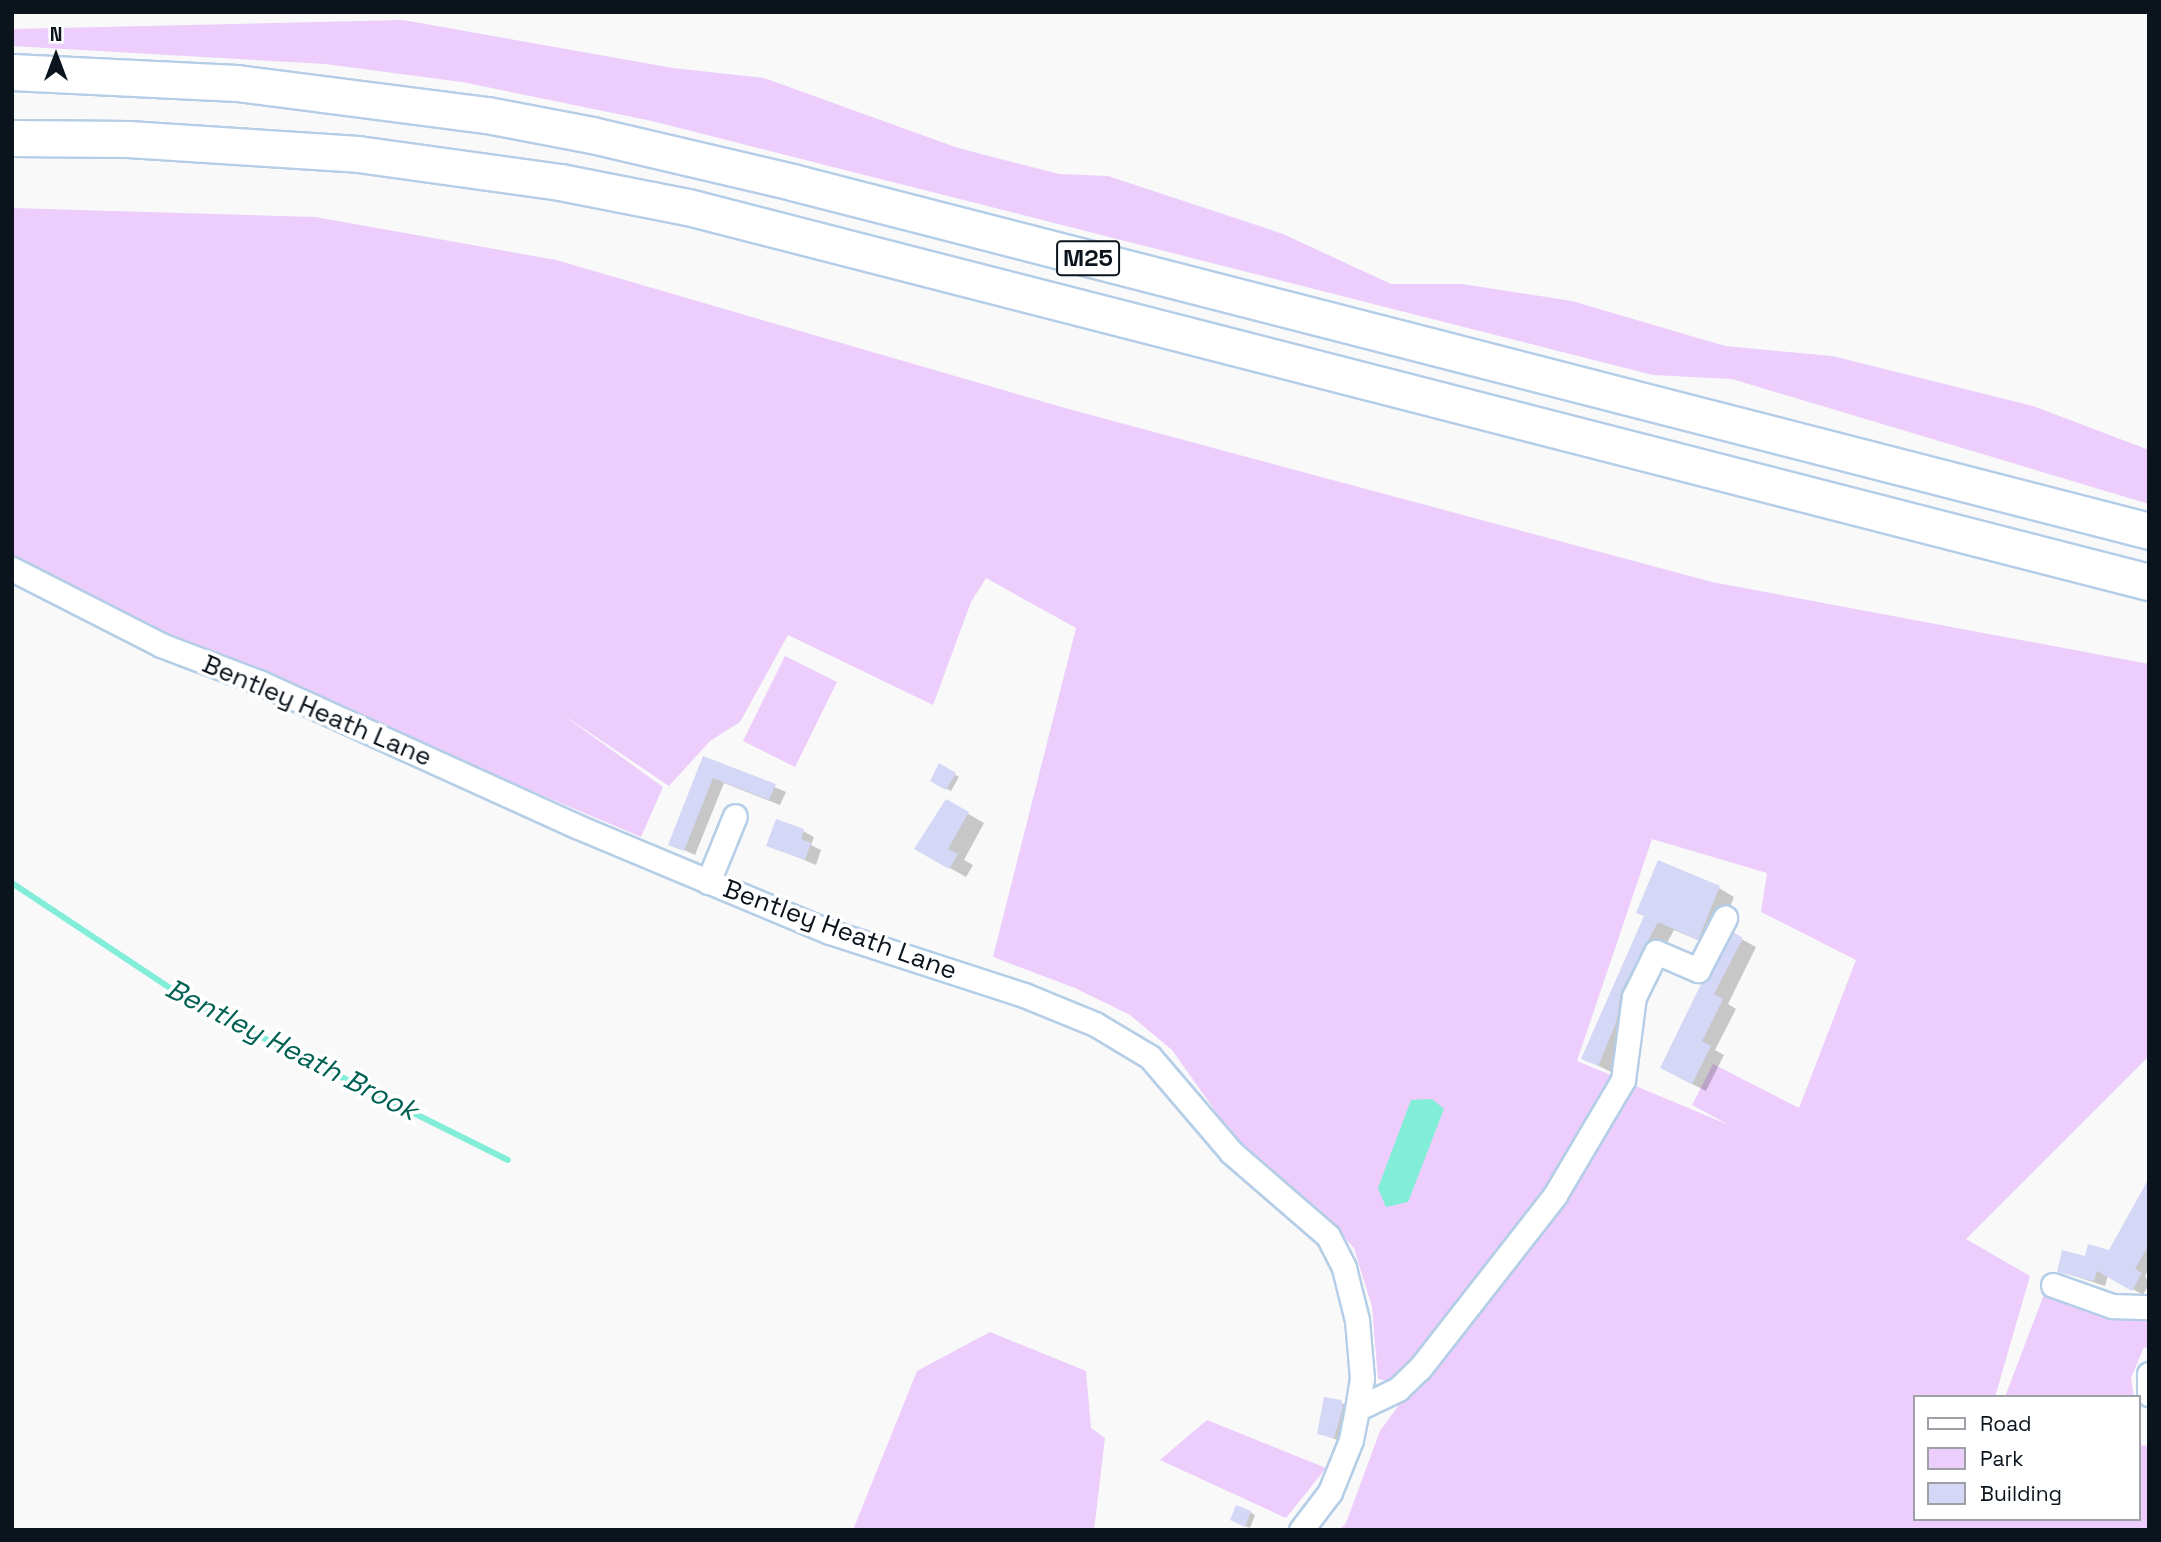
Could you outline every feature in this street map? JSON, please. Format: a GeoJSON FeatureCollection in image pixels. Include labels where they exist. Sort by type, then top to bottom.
{"type":"FeatureCollection","features":[{"type":"Feature","properties":{"kind":"highway","name":"M25"},"geometry":{"type":"LineString","coordinates":[[12,72],[237,83],[474,113],[592,135],[792,182],[2149,531]]}},
{"type":"Feature","properties":{"kind":"highway","name":"M25"},"geometry":{"type":"LineString","coordinates":[[12,138],[128,139],[358,154],[560,182],[688,207],[2149,582]]}},
{"type":"Feature","properties":{"kind":"street","name":"Bentley Heath Lane"},"geometry":{"type":"LineString","coordinates":[[12,569],[161,645],[261,682],[708,882],[830,932],[1024,995],[1095,1024],[1150,1057],[1231,1152],[1328,1236],[1344,1268],[1357,1320],[1362,1378],[1357,1409],[1351,1440],[1330,1492],[1301,1530]]}},
{"type":"Feature","properties":{"kind":"street"},"geometry":{"type":"LineString","coordinates":[[708,882],[735,816]]}},
{"type":"Feature","properties":{"kind":"street"},"geometry":{"type":"LineString","coordinates":[[1357,1409],[1398,1389],[1420,1368],[1555,1195],[1623,1080],[1634,997],[1656,952],[1698,970],[1725,918]]}},
{"type":"Feature","properties":{"kind":"street"},"geometry":{"type":"LineString","coordinates":[[2053,1285],[2112,1306],[2149,1307]]}},
{"type":"Feature","properties":{"kind":"street"},"geometry":{"type":"LineString","coordinates":[[2149,1374],[2149,1394]]}},
{"type":"Feature","properties":{"kind":"green space"},"geometry":{"type":"Polygon","coordinates":[[[403,20],[673,68],[764,78],[958,148],[1059,174],[1108,176],[1283,234],[1391,284],[1462,284],[1572,301],[1725,346],[1832,356],[2033,406],[2149,450],[2149,504],[1732,379],[1653,375],[652,121],[462,82],[325,64],[12,46],[12,29],[403,20]]]}},
{"type":"Feature","properties":{"kind":"green space"},"geometry":{"type":"Polygon","coordinates":[[[12,208],[315,217],[556,260],[1065,408],[1712,582],[2149,664],[2149,1056],[1966,1239],[2030,1276],[1996,1395],[1912,1395],[1912,1521],[2140,1521],[2140,1445],[2149,1446],[2149,1530],[1339,1530],[1346,1523],[1380,1431],[1631,1084],[1729,1125],[1692,1105],[1713,1064],[1799,1108],[1856,960],[1761,912],[1767,873],[1652,839],[1577,1061],[1611,1075],[1534,1212],[1413,1366],[1392,1382],[1378,1379],[1372,1307],[1354,1248],[1315,1206],[1233,1136],[1172,1050],[1130,1015],[1075,988],[993,957],[1076,628],[986,578],[971,602],[933,705],[788,635],[740,722],[710,741],[669,786],[559,712],[663,787],[641,837],[381,727],[310,692],[171,639],[12,559],[12,208]]]}},
{"type":"Feature","properties":{"kind":"green space"},"geometry":{"type":"Polygon","coordinates":[[[785,656],[837,682],[795,767],[743,741],[785,656]]]}},
{"type":"Feature","properties":{"kind":"green space"},"geometry":{"type":"Polygon","coordinates":[[[2046,1289],[2149,1321],[2149,1349],[2144,1347],[2131,1378],[2134,1395],[2006,1395],[2046,1289]]]}},
{"type":"Feature","properties":{"kind":"green space"},"geometry":{"type":"Polygon","coordinates":[[[990,1332],[1086,1371],[1091,1428],[1105,1438],[1094,1530],[853,1530],[917,1371],[990,1332]]]}},
{"type":"Feature","properties":{"kind":"green space"},"geometry":{"type":"Polygon","coordinates":[[[1207,1420],[1326,1468],[1286,1518],[1160,1460],[1207,1420]]]}},
{"type":"Feature","properties":{"kind":"shaded area"},"geometry":{"type":"Polygon","coordinates":[[[1432,1099],[1444,1109],[1408,1202],[1386,1207],[1378,1188],[1411,1100],[1432,1099]]]}},
{"type":"Feature","properties":{"kind":"building"},"geometry":{"type":"Polygon","coordinates":[[[703,756],[776,784],[769,800],[713,778],[684,851],[668,845],[703,756]]]}},
{"type":"Feature","properties":{"kind":"building"},"geometry":{"type":"Polygon","coordinates":[[[939,763],[956,773],[946,790],[930,781],[939,763]]]}},
{"type":"Feature","properties":{"kind":"building"},"geometry":{"type":"Polygon","coordinates":[[[946,799],[969,812],[948,849],[958,854],[949,869],[914,849],[946,799]]]}},
{"type":"Feature","properties":{"kind":"building"},"geometry":{"type":"Polygon","coordinates":[[[776,819],[804,829],[801,839],[811,843],[805,860],[766,846],[776,819]]]}},
{"type":"Feature","properties":{"kind":"building"},"geometry":{"type":"Polygon","coordinates":[[[1658,860],[1720,886],[1698,940],[1658,922],[1621,991],[1616,1023],[1598,1066],[1581,1059],[1644,916],[1636,913],[1658,860]]]}},
{"type":"Feature","properties":{"kind":"building"},"geometry":{"type":"Polygon","coordinates":[[[1733,932],[1743,938],[1714,994],[1723,999],[1702,1041],[1711,1046],[1692,1084],[1660,1068],[1701,984],[1710,976],[1733,932]]]}},
{"type":"Feature","properties":{"kind":"building"},"geometry":{"type":"Polygon","coordinates":[[[2149,1178],[2149,1245],[2135,1269],[2142,1273],[2132,1291],[2097,1271],[2094,1281],[2057,1272],[2062,1250],[2085,1256],[2088,1244],[2109,1250],[2149,1178]]]}},
{"type":"Feature","properties":{"kind":"building"},"geometry":{"type":"Polygon","coordinates":[[[1324,1397],[1341,1400],[1343,1407],[1334,1438],[1317,1434],[1324,1397]]]}},
{"type":"Feature","properties":{"kind":"building"},"geometry":{"type":"Polygon","coordinates":[[[1236,1505],[1251,1511],[1245,1527],[1230,1520],[1236,1505]]]}},
{"type":"Feature","properties":{"kind":"waterway","name":"Bentley Heath Brook"},"geometry":{"type":"LineString","coordinates":[[12,883],[191,1002],[508,1160]]}}]}
